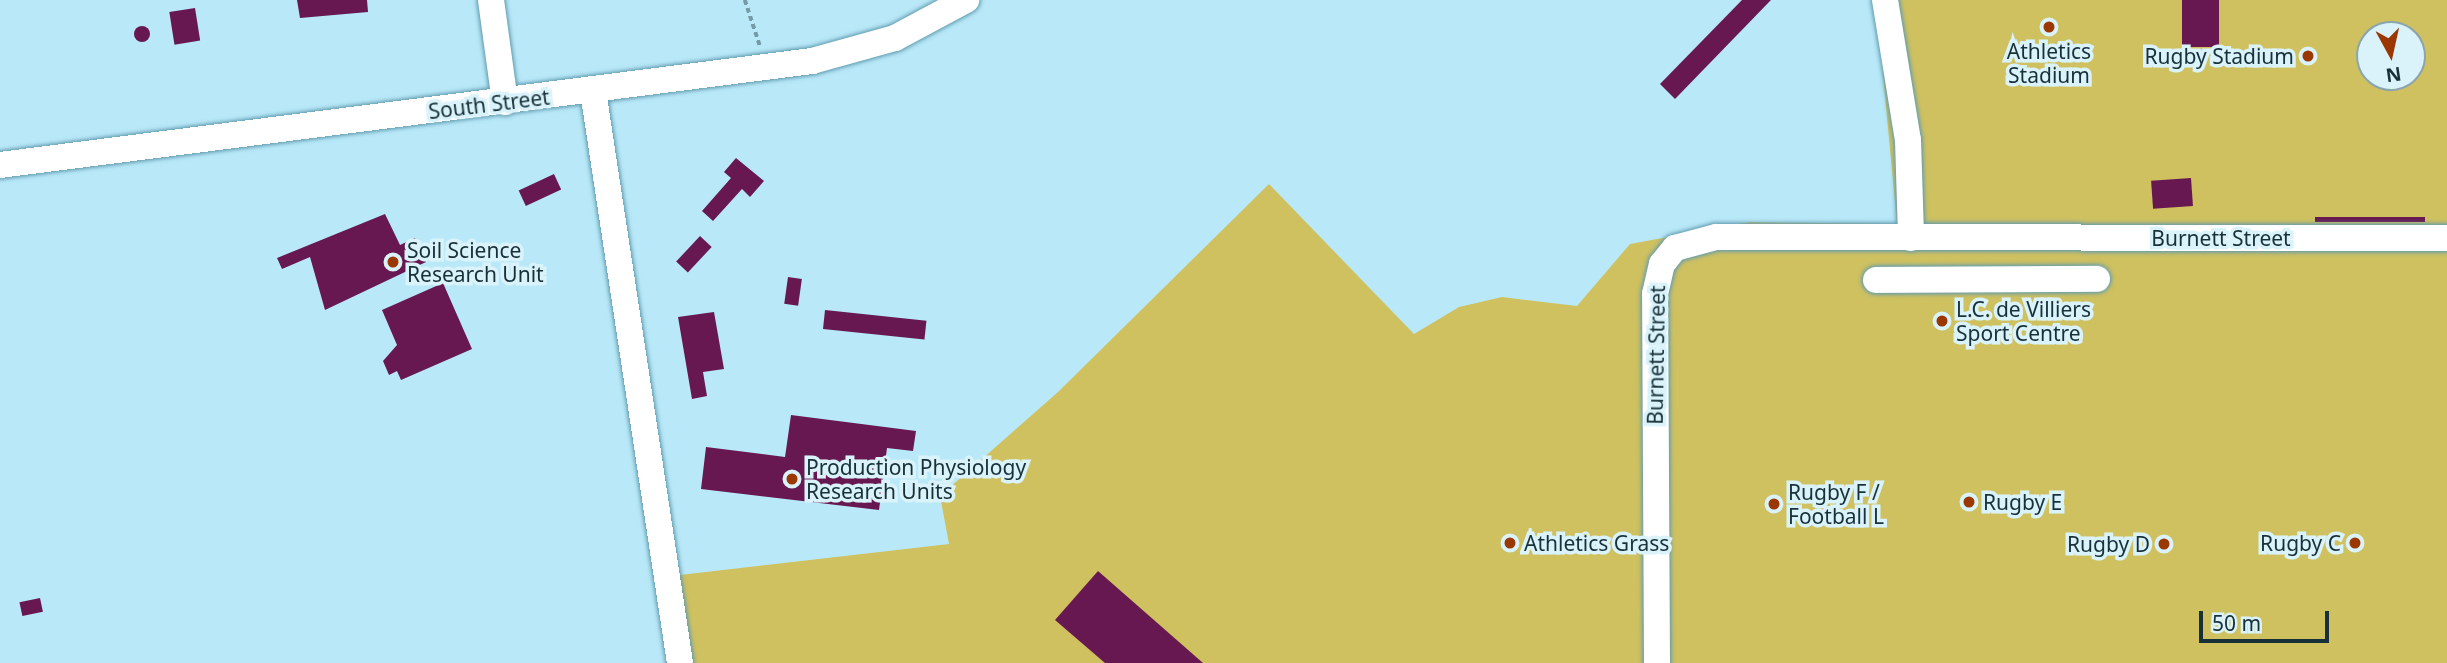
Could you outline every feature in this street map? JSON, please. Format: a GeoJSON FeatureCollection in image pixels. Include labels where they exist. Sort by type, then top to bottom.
{"type":"FeatureCollection","features":[{"type":"Feature","properties":{"kind":"street"},"geometry":{"type":"LineString","coordinates":[[491,0],[505,102]]}},
{"type":"Feature","properties":{"kind":"street","name":"South Street"},"geometry":{"type":"LineString","coordinates":[[0,165],[768,68],[857,51],[934,21],[966,0]]}},
{"type":"Feature","properties":{"kind":"street"},"geometry":{"type":"LineString","coordinates":[[1885,0],[1908,140],[1912,238]]}},
{"type":"Feature","properties":{"kind":"street"},"geometry":{"type":"LineString","coordinates":[[593,91],[680,663]]}},
{"type":"Feature","properties":{"kind":"street","name":"Burnett Street"},"geometry":{"type":"LineString","coordinates":[[1657,663],[1654,348],[1662,264],[1682,245],[1716,237],[2447,238]]}},
{"type":"Feature","properties":{"kind":"street"},"geometry":{"type":"LineString","coordinates":[[1876,280],[2096,279]]}},
{"type":"Feature","properties":{"kind":"path"},"geometry":{"type":"LineString","coordinates":[[745,0],[768,68]]}},
{"type":"Feature","properties":{"kind":"shaded area","name":"L.C. de Villiers Sport Centre"},"geometry":{"type":"Polygon","coordinates":[[[1876,0],[2447,0],[2447,663],[675,663],[680,575],[949,544],[940,496],[1058,392],[1269,184],[1414,334],[1459,307],[1502,297],[1577,306],[1630,244],[1750,222],[1897,224],[1876,0]]]}},
{"type":"Feature","properties":{"kind":"building"},"geometry":{"type":"Polygon","coordinates":[[[297,0],[367,0],[368,12],[300,18],[297,0]]]}},
{"type":"Feature","properties":{"kind":"building"},"geometry":{"type":"Polygon","coordinates":[[[1742,0],[1771,0],[1675,99],[1660,84],[1742,0]]]}},
{"type":"Feature","properties":{"kind":"building"},"geometry":{"type":"Polygon","coordinates":[[[2182,0],[2219,0],[2219,47],[2182,47],[2182,0]]]}},
{"type":"Feature","properties":{"kind":"building"},"geometry":{"type":"Polygon","coordinates":[[[195,8],[200,41],[174,45],[169,12],[195,8]]]}},
{"type":"Feature","properties":{"kind":"building"},"geometry":{"type":"Polygon","coordinates":[[[139,26],[145,26],[150,34],[148,40],[139,42],[134,37],[134,31],[139,26]]]}},
{"type":"Feature","properties":{"kind":"building"},"geometry":{"type":"Polygon","coordinates":[[[736,158],[764,181],[750,197],[742,189],[713,221],[702,211],[731,178],[724,172],[736,158]]]}},
{"type":"Feature","properties":{"kind":"building"},"geometry":{"type":"Polygon","coordinates":[[[554,174],[561,189],[526,206],[519,190],[554,174]]]}},
{"type":"Feature","properties":{"kind":"building"},"geometry":{"type":"Polygon","coordinates":[[[2191,178],[2193,206],[2153,209],[2151,181],[2191,178]]]}},
{"type":"Feature","properties":{"kind":"building","name":"Soil Science Research Unit"},"geometry":{"type":"Polygon","coordinates":[[[385,214],[400,245],[415,238],[426,262],[325,310],[310,257],[282,269],[277,258],[385,214]]]}},
{"type":"Feature","properties":{"kind":"building"},"geometry":{"type":"Polygon","coordinates":[[[2315,217],[2425,217],[2425,222],[2315,222],[2315,217]]]}},
{"type":"Feature","properties":{"kind":"building"},"geometry":{"type":"Polygon","coordinates":[[[700,236],[712,247],[688,273],[676,262],[700,236]]]}},
{"type":"Feature","properties":{"kind":"building"},"geometry":{"type":"Polygon","coordinates":[[[788,277],[802,279],[798,306],[784,304],[788,277]]]}},
{"type":"Feature","properties":{"kind":"building"},"geometry":{"type":"Polygon","coordinates":[[[443,283],[472,349],[401,380],[397,371],[389,375],[383,361],[397,345],[382,310],[443,283]]]}},
{"type":"Feature","properties":{"kind":"building"},"geometry":{"type":"Polygon","coordinates":[[[825,310],[926,321],[924,340],[823,329],[825,310]]]}},
{"type":"Feature","properties":{"kind":"building"},"geometry":{"type":"Polygon","coordinates":[[[714,312],[724,369],[703,372],[707,396],[692,399],[678,317],[714,312]]]}},
{"type":"Feature","properties":{"kind":"building","name":"Production Physiology Research Units"},"geometry":{"type":"Polygon","coordinates":[[[791,415],[916,431],[913,451],[887,448],[879,510],[701,489],[706,447],[785,457],[791,415]]]}},
{"type":"Feature","properties":{"kind":"building"},"geometry":{"type":"Polygon","coordinates":[[[1098,571],[1203,663],[1105,663],[1055,620],[1098,571]]]}},
{"type":"Feature","properties":{"kind":"building"},"geometry":{"type":"Polygon","coordinates":[[[40,598],[43,612],[22,616],[19,602],[40,598]]]}},
{"type":"Feature","properties":{"kind":"place","name":"Athletics Stadium"},"geometry":{"type":"Point","coordinates":[2049,27]}},
{"type":"Feature","properties":{"kind":"place","name":"Rugby Stadium"},"geometry":{"type":"Point","coordinates":[2308,56]}},
{"type":"Feature","properties":{"kind":"place","name":"Soil Science Research Unit"},"geometry":{"type":"Point","coordinates":[393,262]}},
{"type":"Feature","properties":{"kind":"place","name":"L.C. de Villiers Sport Centre"},"geometry":{"type":"Point","coordinates":[1942,321]}},
{"type":"Feature","properties":{"kind":"place","name":"Production Physiology Research Units"},"geometry":{"type":"Point","coordinates":[792,479]}},
{"type":"Feature","properties":{"kind":"place","name":"Rugby E"},"geometry":{"type":"Point","coordinates":[1969,502]}},
{"type":"Feature","properties":{"kind":"place","name":"Rugby F / Football L"},"geometry":{"type":"Point","coordinates":[1774,504]}},
{"type":"Feature","properties":{"kind":"place","name":"Athletics Grass"},"geometry":{"type":"Point","coordinates":[1510,543]}},
{"type":"Feature","properties":{"kind":"place","name":"Rugby C"},"geometry":{"type":"Point","coordinates":[2355,543]}},
{"type":"Feature","properties":{"kind":"place","name":"Rugby D"},"geometry":{"type":"Point","coordinates":[2164,544]}}]}
